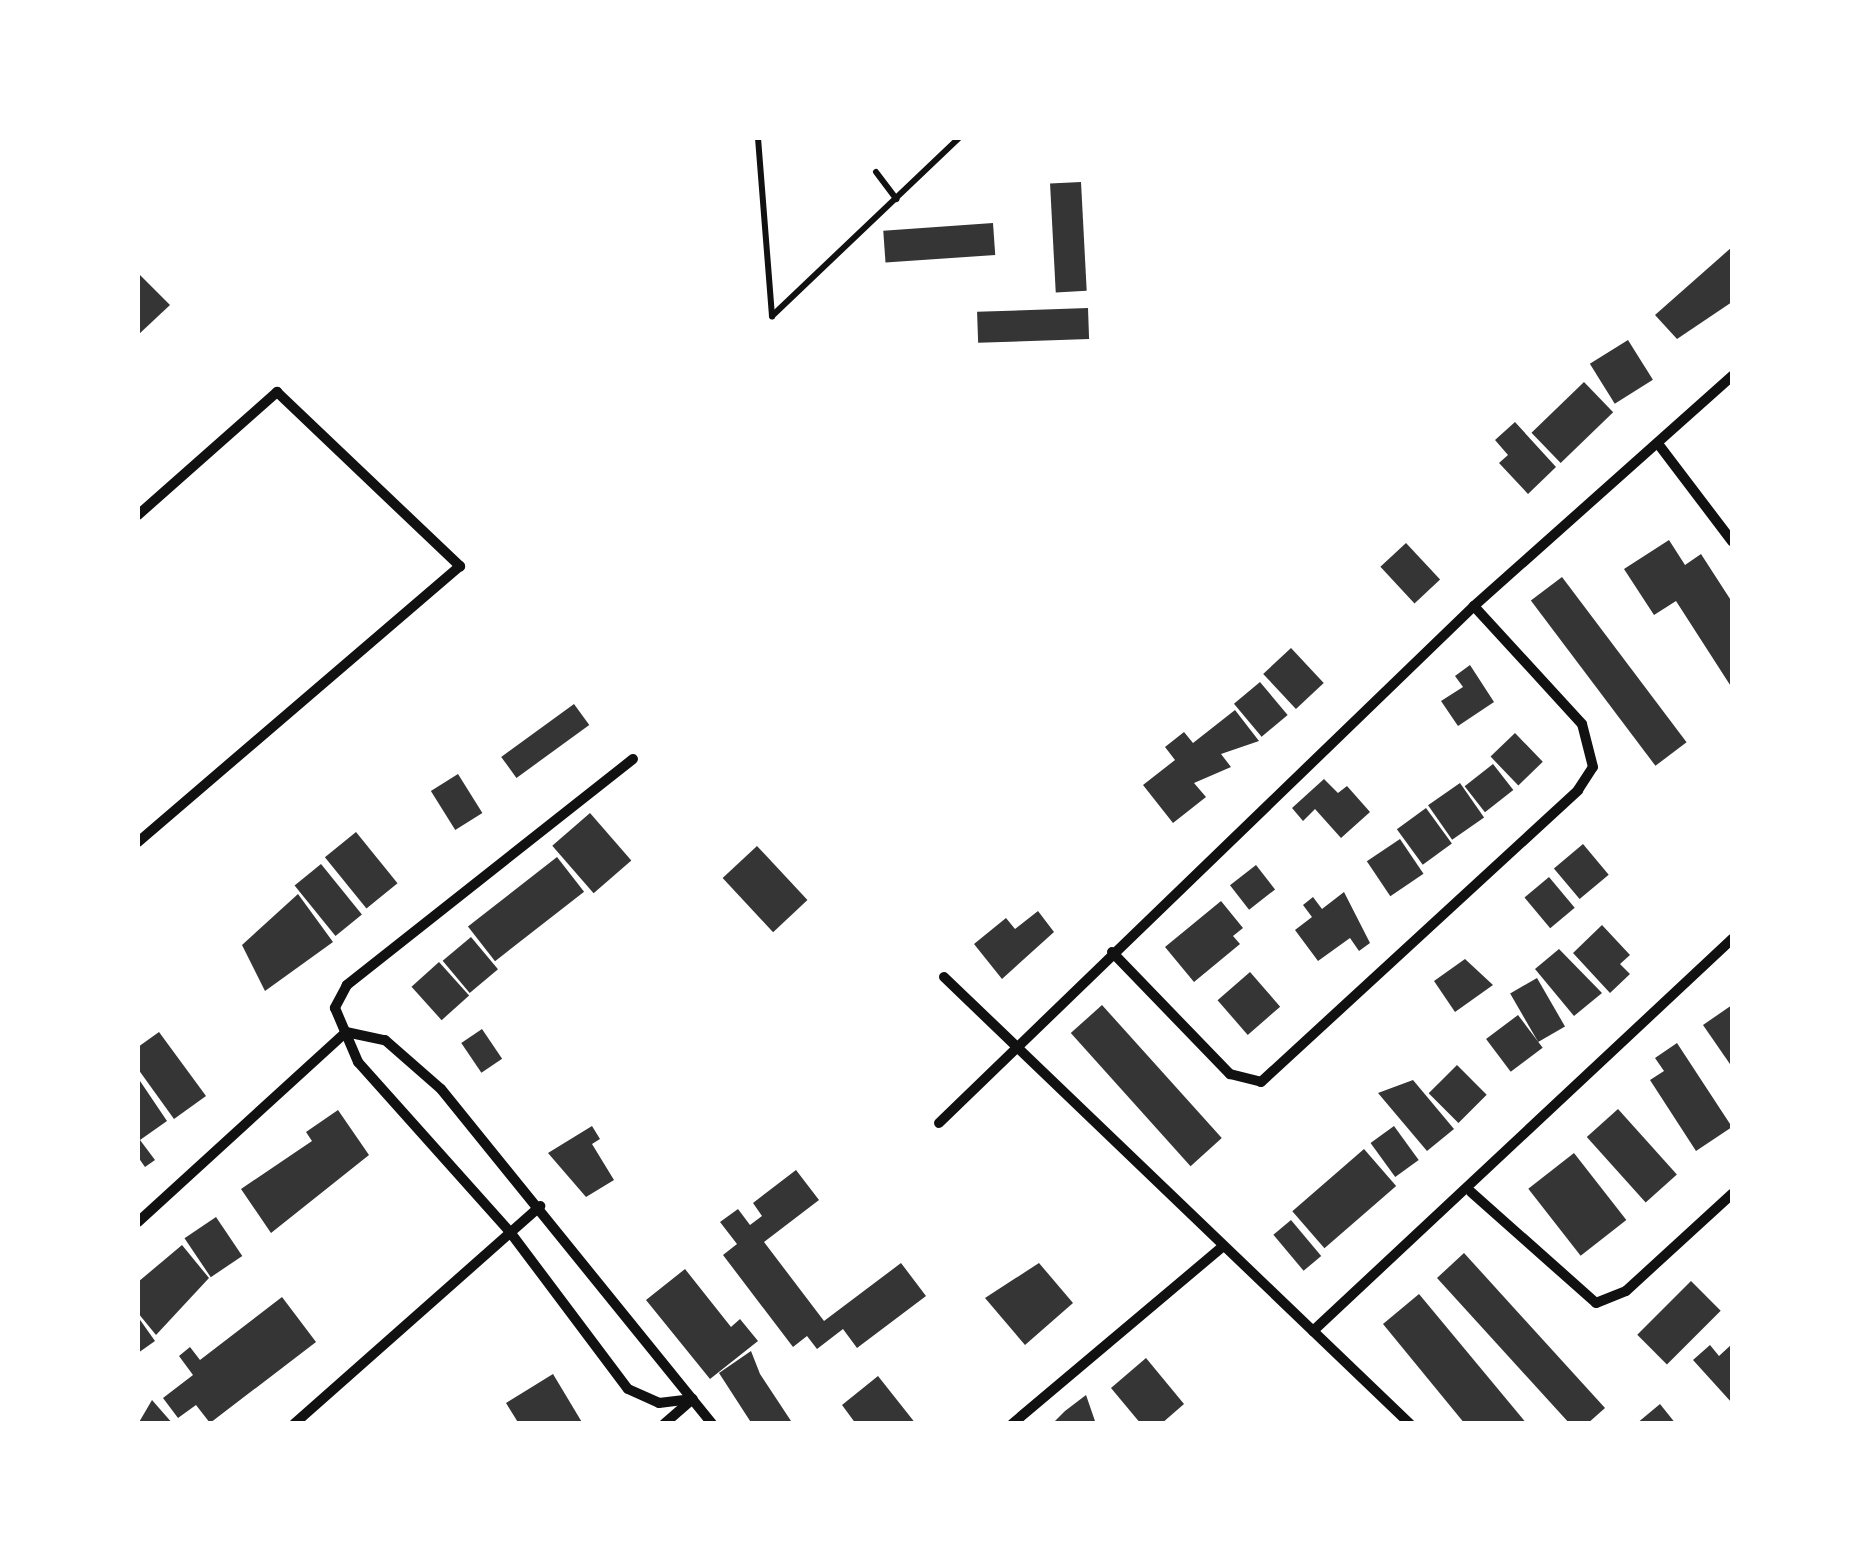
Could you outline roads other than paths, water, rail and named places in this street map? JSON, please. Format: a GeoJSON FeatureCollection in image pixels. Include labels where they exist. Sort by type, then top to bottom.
{"type":"FeatureCollection","features":[{"type":"Feature","properties":{"kind":"street"},"geometry":{"type":"LineString","coordinates":[[939,1123],[1013,1044],[1474,606],[1732,376]]}},
{"type":"Feature","properties":{"kind":"street"},"geometry":{"type":"LineString","coordinates":[[138,514],[277,392],[460,566],[138,842]]}},
{"type":"Feature","properties":{"kind":"street"},"geometry":{"type":"LineString","coordinates":[[1659,445],[1732,541]]}},
{"type":"Feature","properties":{"kind":"street"},"geometry":{"type":"LineString","coordinates":[[1112,952],[1230,1074],[1261,1082],[1578,790],[1594,768],[1582,724],[1474,606]]}},
{"type":"Feature","properties":{"kind":"street"},"geometry":{"type":"LineString","coordinates":[[632,759],[347,986],[335,1008],[358,1062],[510,1232],[628,1389],[659,1403],[693,1399]]}},
{"type":"Feature","properties":{"kind":"street"},"geometry":{"type":"LineString","coordinates":[[1314,1332],[1471,1192],[1732,939]]}},
{"type":"Feature","properties":{"kind":"street"},"geometry":{"type":"LineString","coordinates":[[944,977],[1222,1248],[1410,1424]]}},
{"type":"Feature","properties":{"kind":"street"},"geometry":{"type":"LineString","coordinates":[[346,1032],[385,1040],[413,1061],[540,1206],[712,1424]]}},
{"type":"Feature","properties":{"kind":"street"},"geometry":{"type":"LineString","coordinates":[[138,1222],[346,1032]]}},
{"type":"Feature","properties":{"kind":"street"},"geometry":{"type":"LineString","coordinates":[[1471,1192],[1596,1303],[1626,1291],[1732,1194]]}},
{"type":"Feature","properties":{"kind":"street"},"geometry":{"type":"LineString","coordinates":[[294,1424],[540,1206]]}},
{"type":"Feature","properties":{"kind":"street"},"geometry":{"type":"LineString","coordinates":[[1012,1424],[1222,1248]]}},
{"type":"Feature","properties":{"kind":"street"},"geometry":{"type":"LineString","coordinates":[[664,1424],[693,1399]]}},
{"type":"Feature","properties":{"kind":"lane"},"geometry":{"type":"LineString","coordinates":[[758,138],[772,316],[959,138]]}},
{"type":"Feature","properties":{"kind":"lane"},"geometry":{"type":"LineString","coordinates":[[876,172],[896,200]]}}]}
